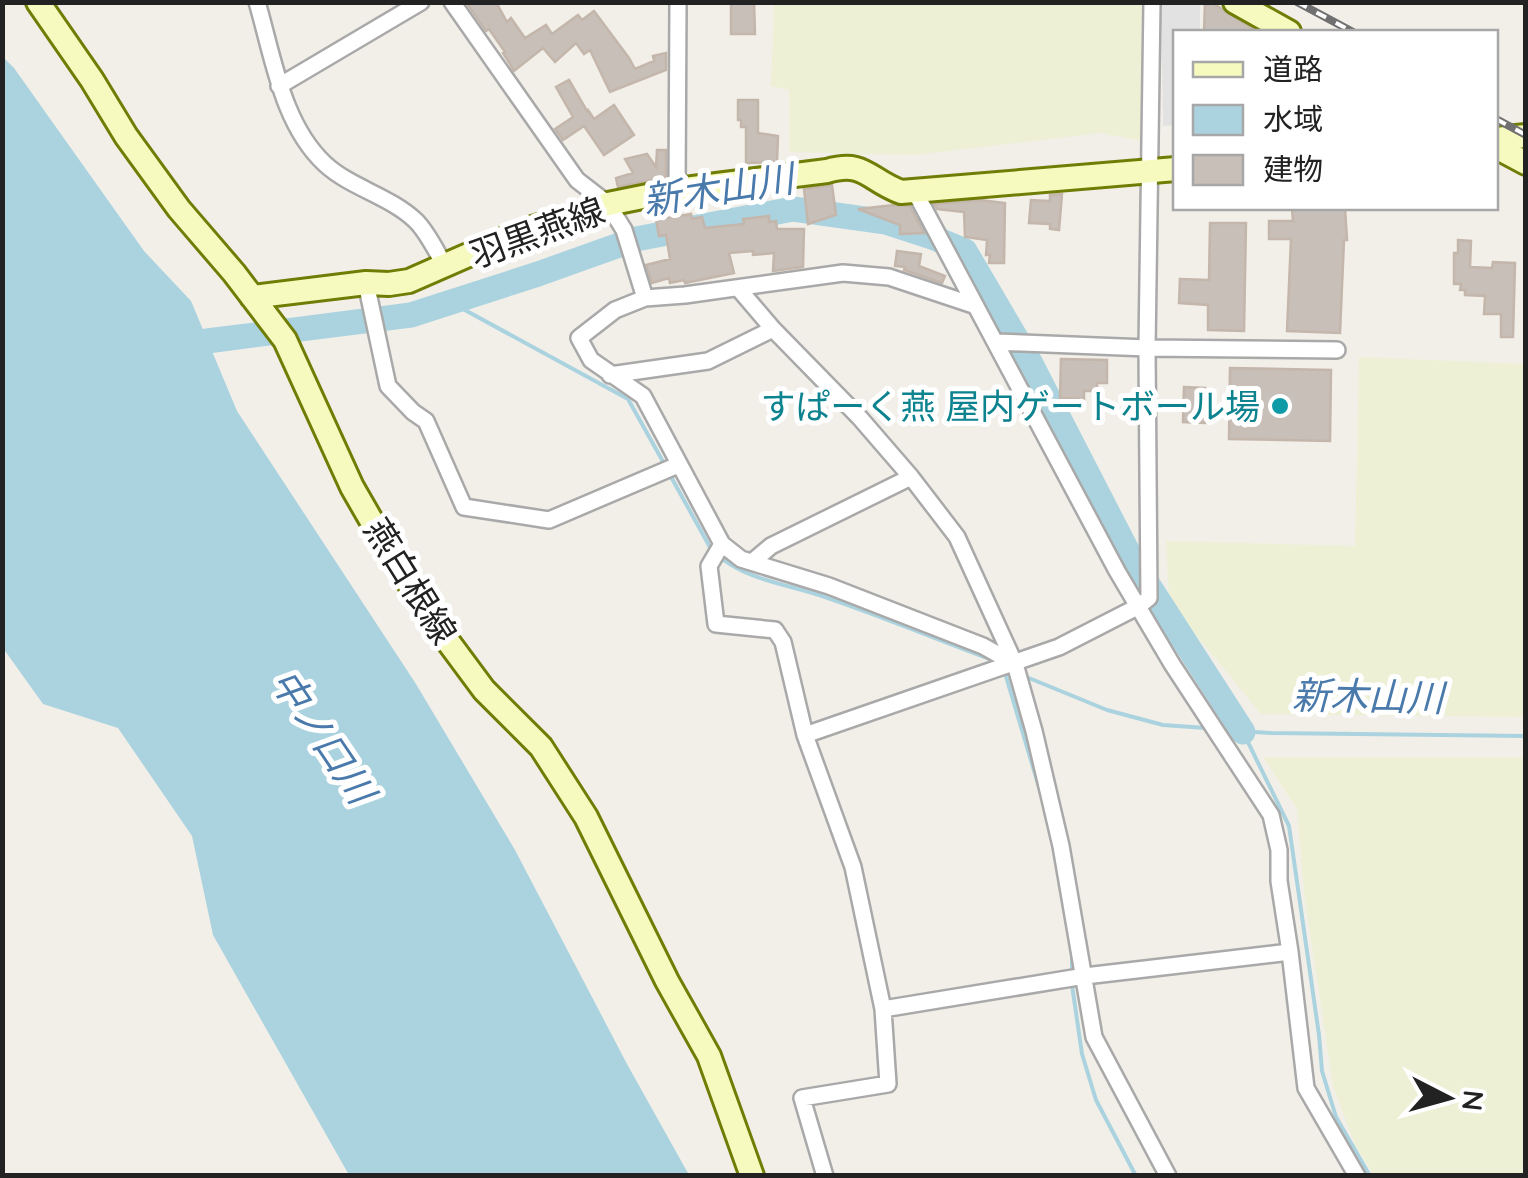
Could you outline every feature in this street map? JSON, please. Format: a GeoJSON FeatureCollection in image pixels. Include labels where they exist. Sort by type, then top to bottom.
{"type":"FeatureCollection","features":[{"type":"Feature","properties":{"kind":"main road","name":"燕白根線"},"geometry":{"type":"LineString","coordinates":[[38,2],[136,150],[284,340],[352,487],[440,632],[484,690],[541,748],[586,818],[666,981],[709,1056],[752,1176]]}},
{"type":"Feature","properties":{"kind":"main road"},"geometry":{"type":"LineString","coordinates":[[1235,2],[1285,30]]}},
{"type":"Feature","properties":{"kind":"main road"},"geometry":{"type":"LineString","coordinates":[[1498,139],[1526,136]]}},
{"type":"Feature","properties":{"kind":"main road"},"geometry":{"type":"LineString","coordinates":[[1498,148],[1526,163]]}},
{"type":"Feature","properties":{"kind":"main road","name":"羽黒燕線"},"geometry":{"type":"LineString","coordinates":[[252,297],[409,281],[523,231],[608,204],[677,190],[852,167],[901,192],[1173,169]]}},
{"type":"Feature","properties":{"kind":"street"},"geometry":{"type":"LineString","coordinates":[[257,2],[279,86],[306,143],[326,165],[417,222],[445,266]]}},
{"type":"Feature","properties":{"kind":"street"},"geometry":{"type":"LineString","coordinates":[[279,86],[420,2]]}},
{"type":"Feature","properties":{"kind":"street"},"geometry":{"type":"LineString","coordinates":[[452,2],[577,180],[608,204],[624,230],[645,298]]}},
{"type":"Feature","properties":{"kind":"street"},"geometry":{"type":"LineString","coordinates":[[677,190],[678,2]]}},
{"type":"Feature","properties":{"kind":"street"},"geometry":{"type":"LineString","coordinates":[[806,735],[1059,648],[1149,598],[1147,348],[1152,2]]}},
{"type":"Feature","properties":{"kind":"street"},"geometry":{"type":"LineString","coordinates":[[914,190],[1117,571],[1272,815],[1306,1088],[1358,1176]]}},
{"type":"Feature","properties":{"kind":"street"},"geometry":{"type":"LineString","coordinates":[[976,306],[889,277],[843,273],[645,298],[615,310],[579,338],[591,360],[643,396],[722,544],[741,559],[830,586],[983,646],[1014,664]]}},
{"type":"Feature","properties":{"kind":"street"},"geometry":{"type":"LineString","coordinates":[[366,283],[388,386],[426,421],[464,507],[549,520],[678,465]]}},
{"type":"Feature","properties":{"kind":"street"},"geometry":{"type":"LineString","coordinates":[[738,288],[860,418],[957,537],[1014,664],[1034,731],[1061,846],[1094,1036],[1168,1176]]}},
{"type":"Feature","properties":{"kind":"street"},"geometry":{"type":"LineString","coordinates":[[610,375],[708,361],[773,329]]}},
{"type":"Feature","properties":{"kind":"street"},"geometry":{"type":"LineString","coordinates":[[996,342],[1336,350]]}},
{"type":"Feature","properties":{"kind":"street"},"geometry":{"type":"LineString","coordinates":[[752,562],[771,546],[911,476]]}},
{"type":"Feature","properties":{"kind":"street"},"geometry":{"type":"LineString","coordinates":[[722,544],[709,566],[716,624],[776,630],[783,642],[806,735],[853,866],[884,1009],[888,1084],[802,1098],[825,1176]]}},
{"type":"Feature","properties":{"kind":"street"},"geometry":{"type":"LineString","coordinates":[[884,1009],[1084,976],[1290,952]]}},
{"type":"Feature","properties":{"kind":"green space"},"geometry":{"type":"Polygon","coordinates":[[[774,3],[1142,3],[1142,141],[1101,133],[915,155],[789,152],[789,90],[771,86],[774,3]]]}},
{"type":"Feature","properties":{"kind":"green space"},"geometry":{"type":"Polygon","coordinates":[[[1359,357],[1525,364],[1525,717],[1261,714],[1169,602],[1166,541],[1355,546],[1359,357]]]}},
{"type":"Feature","properties":{"kind":"green space"},"geometry":{"type":"Polygon","coordinates":[[[1263,757],[1525,757],[1525,1175],[1374,1175],[1355,1145],[1333,1086],[1304,893],[1297,809],[1263,757]]]}},
{"type":"Feature","properties":{"kind":"shaded area"},"geometry":{"type":"Polygon","coordinates":[[[1161,3],[1200,3],[1200,30],[1173,30],[1173,125],[1163,126],[1161,3]]]}},
{"type":"Feature","properties":{"kind":"water","name":"中ノ口川"},"geometry":{"type":"Polygon","coordinates":[[[3,57],[144,251],[191,301],[237,411],[416,684],[515,850],[689,1175],[349,1175],[213,935],[192,836],[118,728],[43,704],[3,648],[3,57]]]}},
{"type":"Feature","properties":{"kind":"building"},"geometry":{"type":"Polygon","coordinates":[[[466,2],[496,2],[507,22],[511,18],[525,38],[546,25],[552,34],[578,15],[582,20],[594,11],[635,69],[654,61],[653,56],[666,53],[666,70],[610,92],[590,50],[584,54],[576,43],[555,62],[543,48],[514,71],[489,29],[486,31],[466,2]]]}},
{"type":"Feature","properties":{"kind":"building"},"geometry":{"type":"Polygon","coordinates":[[[731,2],[754,2],[755,34],[731,34],[731,2]]]}},
{"type":"Feature","properties":{"kind":"building"},"geometry":{"type":"Polygon","coordinates":[[[1205,2],[1211,2],[1255,30],[1204,30],[1205,2]]]}},
{"type":"Feature","properties":{"kind":"building"},"geometry":{"type":"Polygon","coordinates":[[[569,80],[594,119],[614,105],[634,135],[604,155],[584,126],[563,140],[555,129],[573,117],[556,87],[569,80]]]}},
{"type":"Feature","properties":{"kind":"building"},"geometry":{"type":"Polygon","coordinates":[[[738,100],[758,100],[758,133],[778,136],[777,162],[746,163],[746,127],[741,127],[738,120],[738,100]]]}},
{"type":"Feature","properties":{"kind":"building"},"geometry":{"type":"Polygon","coordinates":[[[657,150],[666,150],[666,177],[618,187],[616,178],[633,173],[625,159],[647,154],[656,167],[657,150]]]}},
{"type":"Feature","properties":{"kind":"building"},"geometry":{"type":"Polygon","coordinates":[[[832,185],[836,215],[808,224],[804,189],[832,185]]]}},
{"type":"Feature","properties":{"kind":"building"},"geometry":{"type":"Polygon","coordinates":[[[1062,194],[1059,230],[1050,229],[1050,224],[1029,223],[1031,200],[1050,201],[1050,195],[1062,194]]]}},
{"type":"Feature","properties":{"kind":"building"},"geometry":{"type":"Polygon","coordinates":[[[980,200],[1005,203],[1004,263],[989,263],[987,240],[965,237],[964,212],[937,209],[934,204],[980,200]]]}},
{"type":"Feature","properties":{"kind":"building"},"geometry":{"type":"Polygon","coordinates":[[[910,206],[924,233],[900,234],[900,225],[858,209],[910,206]]]}},
{"type":"Feature","properties":{"kind":"building"},"geometry":{"type":"Polygon","coordinates":[[[1292,210],[1345,210],[1347,240],[1340,333],[1287,331],[1291,239],[1269,239],[1269,221],[1293,221],[1292,210]]]}},
{"type":"Feature","properties":{"kind":"building"},"geometry":{"type":"Polygon","coordinates":[[[691,214],[692,219],[702,217],[705,228],[744,224],[743,219],[769,216],[769,222],[776,221],[777,229],[804,229],[803,267],[773,271],[774,253],[729,253],[734,273],[685,283],[670,283],[669,278],[652,283],[646,265],[670,259],[666,235],[659,236],[656,220],[691,214]]]}},
{"type":"Feature","properties":{"kind":"building"},"geometry":{"type":"Polygon","coordinates":[[[1210,223],[1246,223],[1244,331],[1208,330],[1208,305],[1179,303],[1180,279],[1209,280],[1210,223]]]}},
{"type":"Feature","properties":{"kind":"building"},"geometry":{"type":"Polygon","coordinates":[[[1458,240],[1471,241],[1470,267],[1515,263],[1513,337],[1501,337],[1501,314],[1484,314],[1485,296],[1465,295],[1461,284],[1454,284],[1458,240]]]}},
{"type":"Feature","properties":{"kind":"building"},"geometry":{"type":"Polygon","coordinates":[[[897,251],[921,254],[919,266],[945,276],[942,283],[895,266],[897,251]]]}},
{"type":"Feature","properties":{"kind":"building"},"geometry":{"type":"Polygon","coordinates":[[[1061,359],[1107,360],[1107,383],[1097,383],[1097,391],[1084,391],[1084,399],[1060,398],[1061,359]]]}},
{"type":"Feature","properties":{"kind":"building","name":"すぱーく燕 屋内ゲートボール場"},"geometry":{"type":"Polygon","coordinates":[[[1230,368],[1331,370],[1330,441],[1229,439],[1230,368]]]}},
{"type":"Feature","properties":{"kind":"building"},"geometry":{"type":"Polygon","coordinates":[[[1184,387],[1205,388],[1205,423],[1183,422],[1184,387]]]}},
{"type":"Feature","properties":{"kind":"waterway","name":"新木山川"},"geometry":{"type":"LineString","coordinates":[[176,348],[411,315],[636,239],[793,209],[886,222],[932,237],[965,251],[1030,362],[1131,558],[1243,732]]}},
{"type":"Feature","properties":{"kind":"waterway"},"geometry":{"type":"LineString","coordinates":[[452,303],[628,399],[666,467]]}},
{"type":"Feature","properties":{"kind":"waterway"},"geometry":{"type":"LineString","coordinates":[[670,475],[711,549]]}},
{"type":"Feature","properties":{"kind":"waterway"},"geometry":{"type":"LineString","coordinates":[[719,556],[755,576],[847,605],[998,662]]}},
{"type":"Feature","properties":{"kind":"waterway"},"geometry":{"type":"LineString","coordinates":[[1005,673],[1041,794]]}},
{"type":"Feature","properties":{"kind":"waterway"},"geometry":{"type":"LineString","coordinates":[[1024,676],[1107,710],[1163,725],[1206,728]]}},
{"type":"Feature","properties":{"kind":"waterway","name":"新木山川"},"geometry":{"type":"LineString","coordinates":[[1220,730],[1526,736]]}},
{"type":"Feature","properties":{"kind":"waterway"},"geometry":{"type":"LineString","coordinates":[[1243,732],[1289,826],[1322,1071],[1336,1117],[1370,1176]]}},
{"type":"Feature","properties":{"kind":"waterway"},"geometry":{"type":"LineString","coordinates":[[1072,950],[1072,975]]}},
{"type":"Feature","properties":{"kind":"waterway"},"geometry":{"type":"LineString","coordinates":[[1072,985],[1082,1054],[1096,1100],[1136,1176]]}},
{"type":"Feature","properties":{"kind":"railway"},"geometry":{"type":"LineString","coordinates":[[1297,2],[1349,30]]}},
{"type":"Feature","properties":{"kind":"railway"},"geometry":{"type":"LineString","coordinates":[[1498,120],[1526,135]]}},
{"type":"Feature","properties":{"kind":"place","name":"すぱーく燕 屋内ゲートボール場"},"geometry":{"type":"Point","coordinates":[1280,406]}}]}
